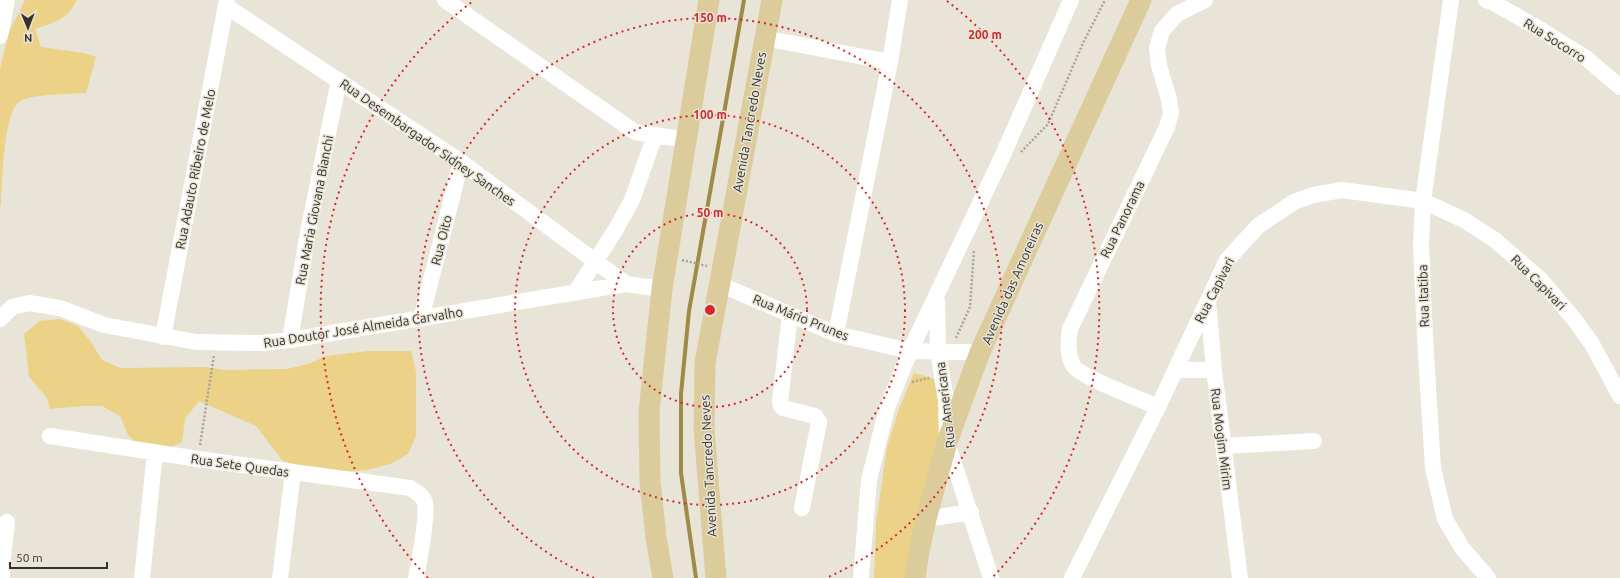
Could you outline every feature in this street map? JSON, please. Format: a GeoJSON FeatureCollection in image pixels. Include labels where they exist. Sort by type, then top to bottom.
{"type":"FeatureCollection","features":[{"type":"Feature","properties":{"kind":"main road"},"geometry":{"type":"LineString","coordinates":[[663,578],[656,537],[650,482],[649,412],[662,289],[709,0]]}},
{"type":"Feature","properties":{"kind":"main road","name":"Avenida Tancredo Neves"},"geometry":{"type":"LineString","coordinates":[[716,578],[704,429],[703,394],[705,363],[716,275],[772,0]]}},
{"type":"Feature","properties":{"kind":"main road","name":"Avenida das Amoreiras"},"geometry":{"type":"LineString","coordinates":[[915,578],[926,519],[947,442],[980,352],[1141,0]]}},
{"type":"Feature","properties":{"kind":"street"},"geometry":{"type":"LineString","coordinates":[[0,6],[4,0]]}},
{"type":"Feature","properties":{"kind":"street"},"geometry":{"type":"LineString","coordinates":[[0,36],[7,0]]}},
{"type":"Feature","properties":{"kind":"street"},"geometry":{"type":"LineString","coordinates":[[445,0],[635,132],[687,140]]}},
{"type":"Feature","properties":{"kind":"street"},"geometry":{"type":"LineString","coordinates":[[836,334],[890,62],[900,0]]}},
{"type":"Feature","properties":{"kind":"street"},"geometry":{"type":"LineString","coordinates":[[895,32],[910,0]]}},
{"type":"Feature","properties":{"kind":"street"},"geometry":{"type":"LineString","coordinates":[[861,578],[869,480],[887,408],[910,351],[1002,157],[1071,0]]}},
{"type":"Feature","properties":{"kind":"street","name":"Rua Panorama"},"geometry":{"type":"LineString","coordinates":[[1158,407],[1085,375],[1073,366],[1067,348],[1070,329],[1167,127],[1170,113],[1169,99],[1159,66],[1157,48],[1162,31],[1177,14],[1205,0]]}},
{"type":"Feature","properties":{"kind":"street","name":"Rua Itatiba"},"geometry":{"type":"LineString","coordinates":[[1451,0],[1424,201],[1421,245],[1433,468],[1445,519],[1462,548],[1488,578]]}},
{"type":"Feature","properties":{"kind":"street","name":"Rua Socorro"},"geometry":{"type":"LineString","coordinates":[[1486,0],[1538,28],[1586,58],[1620,87]]}},
{"type":"Feature","properties":{"kind":"street","name":"Rua Desembargador Sidney Sanches"},"geometry":{"type":"LineString","coordinates":[[226,3],[461,162],[626,284]]}},
{"type":"Feature","properties":{"kind":"street","name":"Rua Adauto Ribeiro de Melo"},"geometry":{"type":"LineString","coordinates":[[163,337],[226,3]]}},
{"type":"Feature","properties":{"kind":"street"},"geometry":{"type":"LineString","coordinates":[[764,38],[890,62]]}},
{"type":"Feature","properties":{"kind":"street","name":"Rua Maria Giovana Bianchi"},"geometry":{"type":"LineString","coordinates":[[290,340],[308,232],[339,80]]}},
{"type":"Feature","properties":{"kind":"street"},"geometry":{"type":"LineString","coordinates":[[575,293],[596,262],[632,200],[656,135]]}},
{"type":"Feature","properties":{"kind":"street","name":"Rua Oito"},"geometry":{"type":"LineString","coordinates":[[421,319],[461,162]]}},
{"type":"Feature","properties":{"kind":"street","name":"Rua Capivari"},"geometry":{"type":"LineString","coordinates":[[1072,578],[1158,407],[1227,260],[1258,226],[1294,202],[1313,195],[1342,190],[1424,201],[1464,220],[1489,236],[1540,279],[1574,319],[1592,344],[1620,396]]}},
{"type":"Feature","properties":{"kind":"street","name":"Rua Mário Prunes"},"geometry":{"type":"LineString","coordinates":[[716,275],[790,314],[836,334],[910,351],[980,352]]}},
{"type":"Feature","properties":{"kind":"street","name":"Rua Doutor José Almeida Carvalho"},"geometry":{"type":"LineString","coordinates":[[0,319],[12,306],[29,303],[60,308],[104,325],[163,337],[196,342],[262,343],[290,340],[421,319],[626,284],[662,289]]}},
{"type":"Feature","properties":{"kind":"street","name":"Rua Americana"},"geometry":{"type":"LineString","coordinates":[[936,297],[946,352],[943,375],[947,419],[947,442],[971,512],[991,578]]}},
{"type":"Feature","properties":{"kind":"street","name":"Rua Mogim Mirim"},"geometry":{"type":"LineString","coordinates":[[1208,300],[1214,370],[1240,577]]}},
{"type":"Feature","properties":{"kind":"street"},"geometry":{"type":"LineString","coordinates":[[790,314],[780,402],[781,406],[783,408],[814,416],[819,422],[802,508]]}},
{"type":"Feature","properties":{"kind":"street"},"geometry":{"type":"LineString","coordinates":[[1175,370],[1214,370]]}},
{"type":"Feature","properties":{"kind":"street","name":"Rua Sete Quedas"},"geometry":{"type":"LineString","coordinates":[[50,436],[410,488],[419,493],[425,502],[425,515],[416,578]]}},
{"type":"Feature","properties":{"kind":"street"},"geometry":{"type":"LineString","coordinates":[[1223,446],[1314,441]]}},
{"type":"Feature","properties":{"kind":"street"},"geometry":{"type":"LineString","coordinates":[[142,578],[155,452]]}},
{"type":"Feature","properties":{"kind":"street"},"geometry":{"type":"LineString","coordinates":[[280,578],[293,472]]}},
{"type":"Feature","properties":{"kind":"street"},"geometry":{"type":"LineString","coordinates":[[926,519],[971,512]]}},
{"type":"Feature","properties":{"kind":"street"},"geometry":{"type":"LineString","coordinates":[[2,578],[7,522]]}},
{"type":"Feature","properties":{"kind":"path"},"geometry":{"type":"LineString","coordinates":[[1018,155],[1048,124],[1083,43],[1105,0]]}},
{"type":"Feature","properties":{"kind":"path"},"geometry":{"type":"LineString","coordinates":[[946,352],[953,345],[970,307],[974,249]]}},
{"type":"Feature","properties":{"kind":"path"},"geometry":{"type":"LineString","coordinates":[[686,261],[716,275]]}},
{"type":"Feature","properties":{"kind":"path"},"geometry":{"type":"LineString","coordinates":[[201,441],[213,366]]}},
{"type":"Feature","properties":{"kind":"path"},"geometry":{"type":"LineString","coordinates":[[900,377],[906,383],[943,375]]}},
{"type":"Feature","properties":{"kind":"shaded area"},"geometry":{"type":"Polygon","coordinates":[[[25,0],[77,0],[64,17],[35,29],[41,47],[84,53],[96,57],[86,93],[32,97],[19,102],[14,109],[4,150],[0,206],[0,69],[8,34],[25,0]]]}},
{"type":"Feature","properties":{"kind":"shaded area"},"geometry":{"type":"Polygon","coordinates":[[[60,319],[78,326],[91,342],[102,360],[120,368],[205,367],[225,370],[287,369],[308,364],[326,356],[369,351],[411,351],[416,372],[416,436],[408,454],[390,464],[367,470],[341,472],[300,467],[282,460],[256,426],[199,401],[185,419],[182,442],[164,450],[143,450],[128,435],[120,416],[102,406],[81,406],[50,409],[47,398],[29,377],[24,334],[40,321],[60,319]]]}},
{"type":"Feature","properties":{"kind":"shaded area"},"geometry":{"type":"Polygon","coordinates":[[[914,373],[934,379],[938,400],[941,455],[908,578],[874,578],[876,523],[887,447],[899,409],[914,373]]]}},
{"type":"Feature","properties":{"kind":"waterway"},"geometry":{"type":"LineString","coordinates":[[696,578],[681,473],[681,394],[689,311],[744,0]]}}]}
